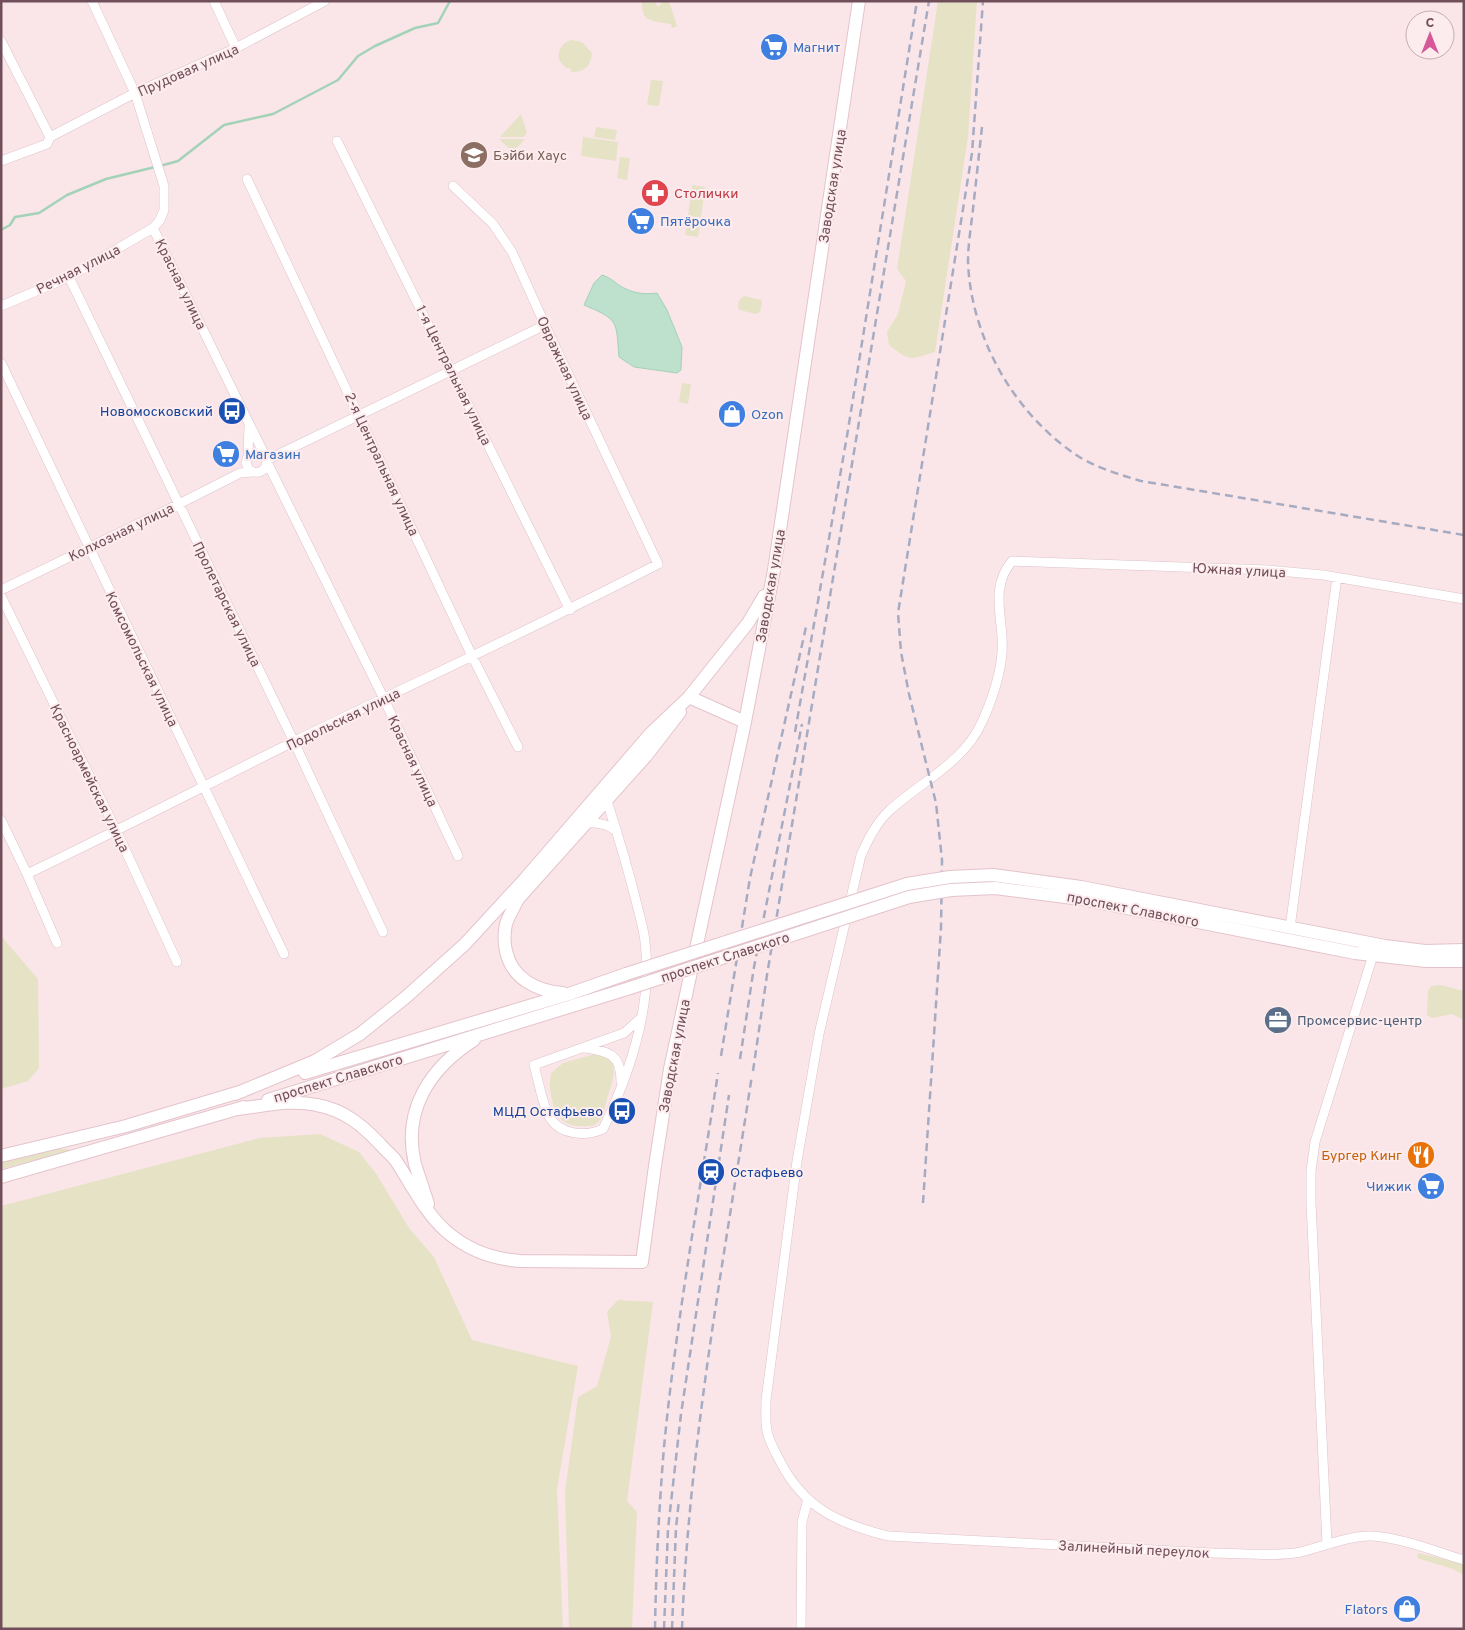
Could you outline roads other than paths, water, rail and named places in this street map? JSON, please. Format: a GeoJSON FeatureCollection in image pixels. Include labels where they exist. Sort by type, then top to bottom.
{"type":"FeatureCollection","features":[{"type":"Feature","properties":{"kind":"street","name":"Красная улица"},"geometry":{"type":"LineString","coordinates":[[92,1],[135,93],[161,177],[164,193],[164,210],[160,220],[153,228],[265,462],[384,699],[458,856]]}},
{"type":"Feature","properties":{"kind":"street"},"geometry":{"type":"LineString","coordinates":[[214,1],[236,48]]}},
{"type":"Feature","properties":{"kind":"street","name":"Прудовая улица"},"geometry":{"type":"LineString","coordinates":[[1,161],[47,144],[50,137],[135,93],[236,48],[325,1]]}},
{"type":"Feature","properties":{"kind":"street","name":"Заводская улица"},"geometry":{"type":"LineString","coordinates":[[431,1214],[446,1231],[462,1243],[491,1256],[520,1261],[642,1262],[655,1166],[680,1018],[745,722],[774,570],[859,1]]}},
{"type":"Feature","properties":{"kind":"street"},"geometry":{"type":"LineString","coordinates":[[1,41],[50,137]]}},
{"type":"Feature","properties":{"kind":"street","name":"1-я Центральная улица"},"geometry":{"type":"LineString","coordinates":[[337,141],[570,610]]}},
{"type":"Feature","properties":{"kind":"street","name":"2-я Центральная улица"},"geometry":{"type":"LineString","coordinates":[[247,179],[472,656],[518,747]]}},
{"type":"Feature","properties":{"kind":"street","name":"Овражная улица"},"geometry":{"type":"LineString","coordinates":[[453,186],[486,216],[505,239],[516,259],[545,325],[658,564]]}},
{"type":"Feature","properties":{"kind":"street","name":"Речная улица"},"geometry":{"type":"LineString","coordinates":[[1,306],[69,276],[153,228]]}},
{"type":"Feature","properties":{"kind":"street","name":"Пролетарская улица"},"geometry":{"type":"LineString","coordinates":[[69,276],[294,742],[383,932]]}},
{"type":"Feature","properties":{"kind":"street"},"geometry":{"type":"LineString","coordinates":[[247,459],[249,470],[260,472],[265,462],[545,325]]}},
{"type":"Feature","properties":{"kind":"street","name":"Комсомольская улица"},"geometry":{"type":"LineString","coordinates":[[1,363],[284,954]]}},
{"type":"Feature","properties":{"kind":"street","name":"Красная улица"},"geometry":{"type":"LineString","coordinates":[[247,459],[249,426]]}},
{"type":"Feature","properties":{"kind":"street"},"geometry":{"type":"LineString","coordinates":[[240,473],[247,459],[255,452],[259,452],[265,462]]}},
{"type":"Feature","properties":{"kind":"street","name":"Колхозная улица"},"geometry":{"type":"LineString","coordinates":[[1,590],[240,473],[252,472]]}},
{"type":"Feature","properties":{"kind":"street","name":"Южная улица"},"geometry":{"type":"LineString","coordinates":[[1012,561],[1268,570],[1337,577],[1464,599]]}},
{"type":"Feature","properties":{"kind":"street","name":"Залинейный переулок"},"geometry":{"type":"LineString","coordinates":[[1012,561],[1005,569],[1000,585],[999,618],[1002,651],[999,674],[981,725],[966,746],[941,771],[888,811],[873,830],[860,856],[819,1034],[798,1160],[766,1400],[767,1431],[774,1450],[798,1491],[808,1499],[833,1517],[857,1528],[888,1536],[1266,1554],[1300,1552],[1327,1544],[1370,1536],[1390,1539],[1464,1560]]}},
{"type":"Feature","properties":{"kind":"street","name":"Подольская улица"},"geometry":{"type":"LineString","coordinates":[[27,874],[117,832],[294,742],[570,610],[658,564]]}},
{"type":"Feature","properties":{"kind":"street"},"geometry":{"type":"LineString","coordinates":[[569,994],[548,992],[535,987],[518,974],[508,960],[504,942],[508,918],[518,900],[584,823],[604,793],[651,733],[689,697],[755,612],[767,590],[774,570]]}},
{"type":"Feature","properties":{"kind":"street"},"geometry":{"type":"LineString","coordinates":[[1290,928],[1337,577]]}},
{"type":"Feature","properties":{"kind":"street","name":"Красноармейская улица"},"geometry":{"type":"LineString","coordinates":[[1,596],[117,832],[177,962]]}},
{"type":"Feature","properties":{"kind":"street"},"geometry":{"type":"LineString","coordinates":[[689,697],[745,722]]}},
{"type":"Feature","properties":{"kind":"street"},"geometry":{"type":"LineString","coordinates":[[604,793],[617,831],[645,941],[646,988],[642,1017],[630,1061],[613,1109],[603,1129],[592,1134],[580,1134],[556,1125],[549,1116],[534,1065],[624,1033],[642,1017]]}},
{"type":"Feature","properties":{"kind":"street"},"geometry":{"type":"LineString","coordinates":[[234,1094],[315,1061],[360,1034],[406,997],[464,944],[604,793]]}},
{"type":"Feature","properties":{"kind":"street"},"geometry":{"type":"LineString","coordinates":[[1,820],[57,943]]}},
{"type":"Feature","properties":{"kind":"street"},"geometry":{"type":"LineString","coordinates":[[584,823],[604,824],[617,831]]}},
{"type":"Feature","properties":{"kind":"street","name":"проспект Славского"},"geometry":{"type":"LineString","coordinates":[[1,1177],[238,1109],[630,988],[950,883],[993,875],[1082,887],[1385,946],[1425,950],[1464,950]]}},
{"type":"Feature","properties":{"kind":"street","name":"проспект Славского"},"geometry":{"type":"LineString","coordinates":[[1,1156],[126,1126],[569,994],[907,884],[950,883],[1082,898],[1373,955],[1426,961],[1464,961]]}},
{"type":"Feature","properties":{"kind":"street"},"geometry":{"type":"LineString","coordinates":[[1327,1544],[1311,1171],[1325,1107],[1373,955]]}},
{"type":"Feature","properties":{"kind":"street"},"geometry":{"type":"LineString","coordinates":[[431,1214],[415,1163],[412,1141],[414,1116],[428,1082],[439,1068],[455,1052],[488,1031]]}},
{"type":"Feature","properties":{"kind":"street"},"geometry":{"type":"LineString","coordinates":[[583,1047],[609,1052],[615,1058],[619,1067],[621,1086]]}},
{"type":"Feature","properties":{"kind":"street"},"geometry":{"type":"LineString","coordinates":[[238,1109],[293,1102],[318,1104],[341,1112],[360,1124],[395,1160],[408,1183],[431,1214]]}},
{"type":"Feature","properties":{"kind":"street"},"geometry":{"type":"LineString","coordinates":[[801,1629],[802,1522],[808,1499]]}},
{"type":"Feature","properties":{"kind":"waterway"},"geometry":{"type":"LineString","coordinates":[[160,166],[178,161],[224,125],[273,114],[338,80],[358,56],[375,46],[415,28],[438,23],[450,1]]}},
{"type":"Feature","properties":{"kind":"waterway"},"geometry":{"type":"LineString","coordinates":[[1,230],[10,225],[15,217],[39,213],[67,195],[106,179],[155,167]]}},
{"type":"Feature","properties":{"kind":"railway"},"geometry":{"type":"LineString","coordinates":[[795,732],[847,436],[917,1]]}},
{"type":"Feature","properties":{"kind":"railway"},"geometry":{"type":"LineString","coordinates":[[753,1071],[767,975],[929,1]]}},
{"type":"Feature","properties":{"kind":"railway"},"geometry":{"type":"LineString","coordinates":[[923,1203],[941,928],[942,860],[936,803],[909,694],[901,652],[898,613],[972,153],[983,1]]}},
{"type":"Feature","properties":{"kind":"railway"},"geometry":{"type":"LineString","coordinates":[[982,127],[968,256],[971,291],[988,347],[1001,374],[1017,398],[1036,421],[1058,441],[1088,462],[1141,481],[1464,535]]}},
{"type":"Feature","properties":{"kind":"railway"},"geometry":{"type":"LineString","coordinates":[[721,1056],[750,878],[806,627]]}},
{"type":"Feature","properties":{"kind":"railway"},"geometry":{"type":"LineString","coordinates":[[740,1059],[754,967],[802,724]]}},
{"type":"Feature","properties":{"kind":"railway"},"geometry":{"type":"LineString","coordinates":[[655,1629],[659,1515],[669,1400],[681,1306],[718,1073]]}},
{"type":"Feature","properties":{"kind":"railway"},"geometry":{"type":"LineString","coordinates":[[682,1629],[686,1559],[700,1420],[719,1282],[752,1075]]}},
{"type":"Feature","properties":{"kind":"railway"},"geometry":{"type":"LineString","coordinates":[[664,1629],[668,1529],[681,1414],[729,1095]]}},
{"type":"Feature","properties":{"kind":"railway"},"geometry":{"type":"LineString","coordinates":[[672,1629],[679,1500]]}},
{"type":"Feature","properties":{"kind":"place","name":"Магнит"},"geometry":{"type":"Point","coordinates":[774,47]}},
{"type":"Feature","properties":{"kind":"place","name":"Бэйби Хаус"},"geometry":{"type":"Point","coordinates":[474,155]}},
{"type":"Feature","properties":{"kind":"place","name":"Столички"},"geometry":{"type":"Point","coordinates":[655,193]}},
{"type":"Feature","properties":{"kind":"place","name":"Пятёрочка"},"geometry":{"type":"Point","coordinates":[641,221]}},
{"type":"Feature","properties":{"kind":"place","name":"Новомосковский"},"geometry":{"type":"Point","coordinates":[232,411]}},
{"type":"Feature","properties":{"kind":"place","name":"Ozon"},"geometry":{"type":"Point","coordinates":[732,414]}},
{"type":"Feature","properties":{"kind":"place","name":"Магазин"},"geometry":{"type":"Point","coordinates":[226,454]}},
{"type":"Feature","properties":{"kind":"place","name":"Промсервис-центр"},"geometry":{"type":"Point","coordinates":[1278,1020]}},
{"type":"Feature","properties":{"kind":"place","name":"МЦД Остафьево"},"geometry":{"type":"Point","coordinates":[622,1111]}},
{"type":"Feature","properties":{"kind":"place","name":"Бургер Кинг"},"geometry":{"type":"Point","coordinates":[1421,1155]}},
{"type":"Feature","properties":{"kind":"place","name":"Остафьево"},"geometry":{"type":"Point","coordinates":[711,1172]}},
{"type":"Feature","properties":{"kind":"place","name":"Чижик"},"geometry":{"type":"Point","coordinates":[1431,1186]}},
{"type":"Feature","properties":{"kind":"place","name":"Flators"},"geometry":{"type":"Point","coordinates":[1407,1609]}}]}
